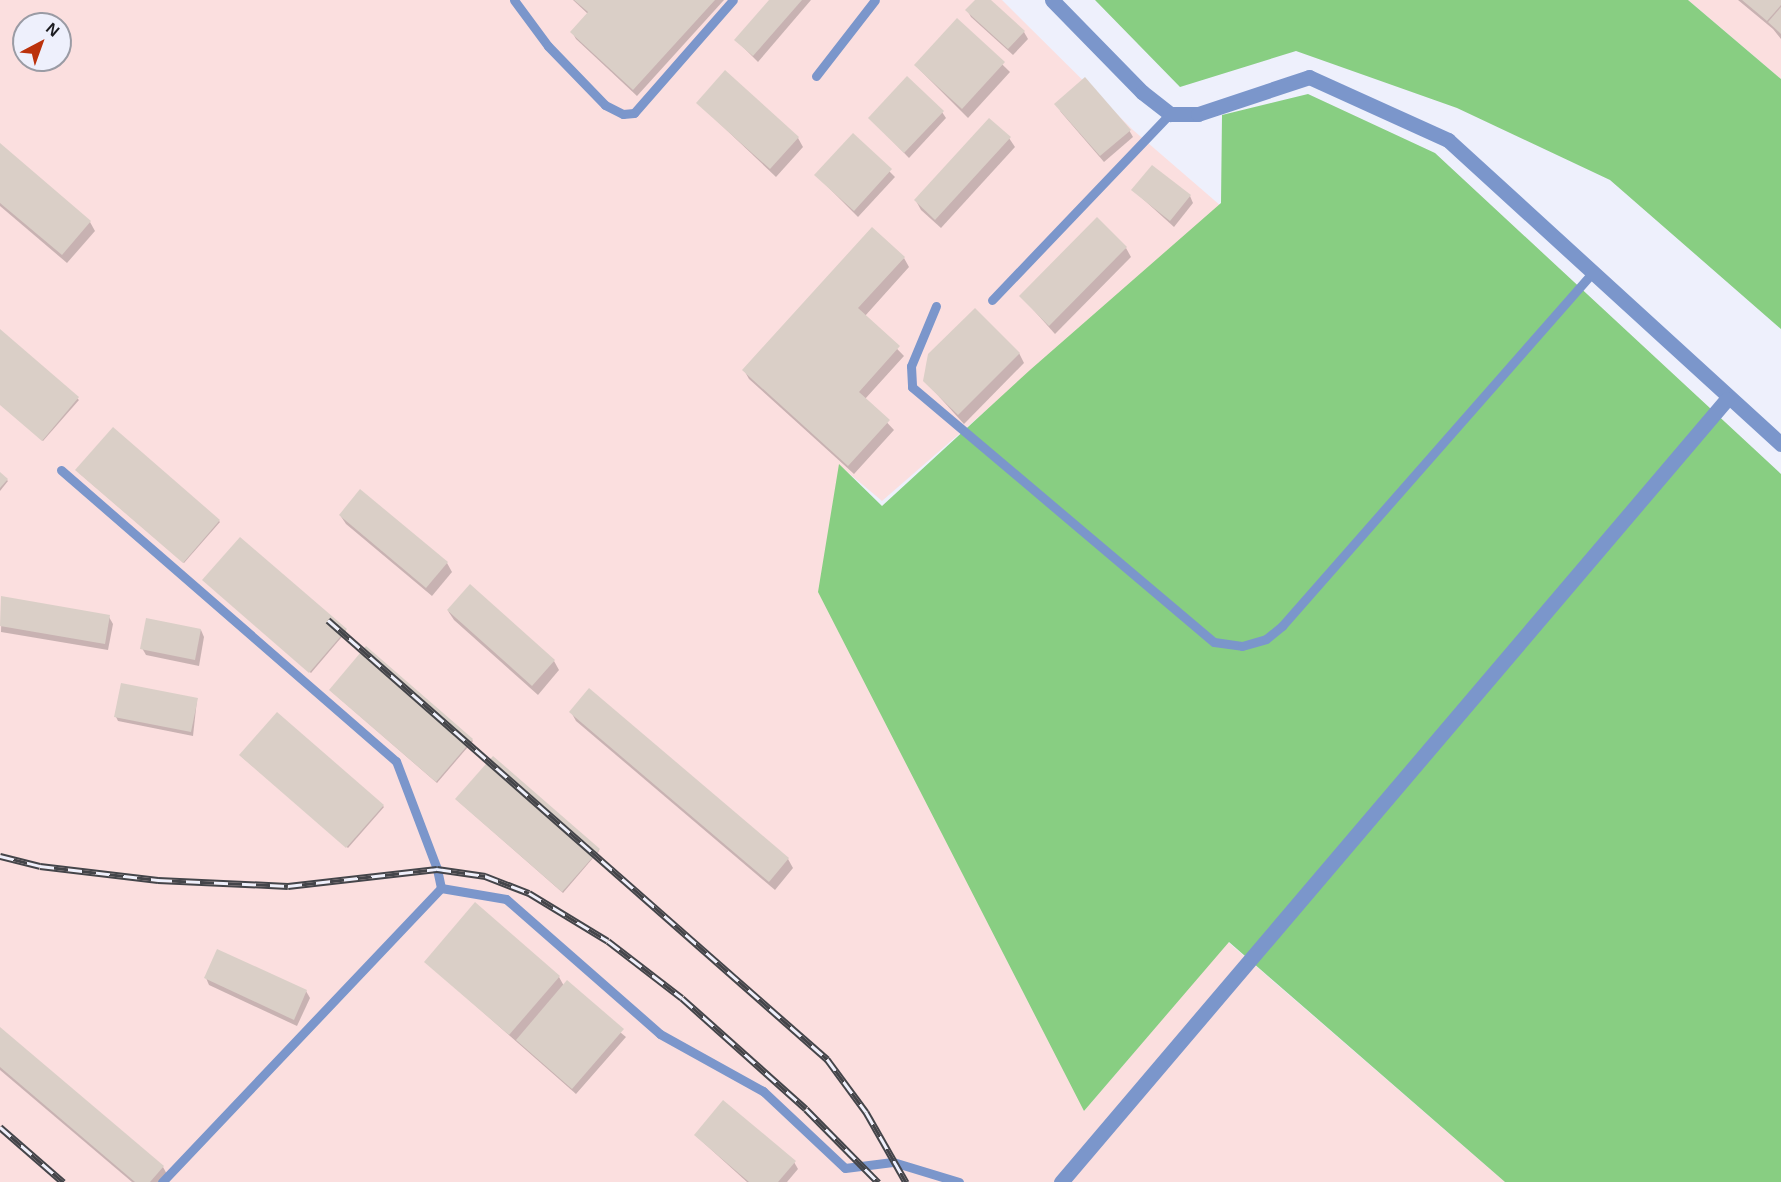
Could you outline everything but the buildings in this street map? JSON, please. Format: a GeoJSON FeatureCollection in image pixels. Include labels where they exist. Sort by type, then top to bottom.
{"type":"FeatureCollection","features":[{"type":"Feature","properties":{"kind":"street"},"geometry":{"type":"LineString","coordinates":[[1052,0],[1142,92],[1170,114],[1198,114],[1309,77],[1448,140],[1727,399],[1778,437]]}},
{"type":"Feature","properties":{"kind":"street"},"geometry":{"type":"LineString","coordinates":[[1061,1182],[1727,399]]}},
{"type":"Feature","properties":{"kind":"lane"},"geometry":{"type":"LineString","coordinates":[[514,0],[548,46],[605,105],[623,114],[633,113],[733,0]]}},
{"type":"Feature","properties":{"kind":"lane"},"geometry":{"type":"LineString","coordinates":[[816,76],[875,0]]}},
{"type":"Feature","properties":{"kind":"lane"},"geometry":{"type":"LineString","coordinates":[[992,300],[1170,114]]}},
{"type":"Feature","properties":{"kind":"lane"},"geometry":{"type":"LineString","coordinates":[[936,306],[911,366],[912,387],[1214,642],[1242,646],[1266,639],[1282,626],[1592,273]]}},
{"type":"Feature","properties":{"kind":"lane"},"geometry":{"type":"LineString","coordinates":[[61,470],[396,762],[437,869],[441,888]]}},
{"type":"Feature","properties":{"kind":"lane"},"geometry":{"type":"LineString","coordinates":[[162,1182],[441,888]]}},
{"type":"Feature","properties":{"kind":"lane"},"geometry":{"type":"LineString","coordinates":[[441,888],[506,899],[660,1034],[763,1091],[845,1168],[893,1162],[959,1182]]}},
{"type":"Feature","properties":{"kind":"shaded area"},"geometry":{"type":"Polygon","coordinates":[[[0,0],[1002,0],[1133,130],[1221,206],[882,501],[839,465],[1084,1111],[1228,942],[1505,1182],[0,1182],[0,0]]]}},
{"type":"Feature","properties":{"kind":"shaded area"},"geometry":{"type":"Polygon","coordinates":[[[1688,0],[1781,0],[1781,79],[1688,0]]]}},
{"type":"Feature","properties":{"kind":"green space"},"geometry":{"type":"Polygon","coordinates":[[[1095,0],[1688,0],[1781,79],[1781,329],[1610,180],[1457,108],[1296,51],[1180,87],[1095,0]]]}},
{"type":"Feature","properties":{"kind":"green space"},"geometry":{"type":"Polygon","coordinates":[[[1308,94],[1435,153],[1781,474],[1781,1182],[1505,1182],[1229,942],[1084,1111],[818,592],[839,464],[882,506],[1030,370],[1221,203],[1222,115],[1308,94]]]}},
{"type":"Feature","properties":{"kind":"railway"},"geometry":{"type":"LineString","coordinates":[[328,620],[827,1059],[866,1112],[906,1182]]}},
{"type":"Feature","properties":{"kind":"railway"},"geometry":{"type":"LineString","coordinates":[[0,856],[40,866],[158,880],[288,886],[437,869],[485,876],[529,893],[608,941],[682,998],[806,1109],[878,1182]]}},
{"type":"Feature","properties":{"kind":"railway"},"geometry":{"type":"LineString","coordinates":[[0,1127],[63,1182]]}}]}
